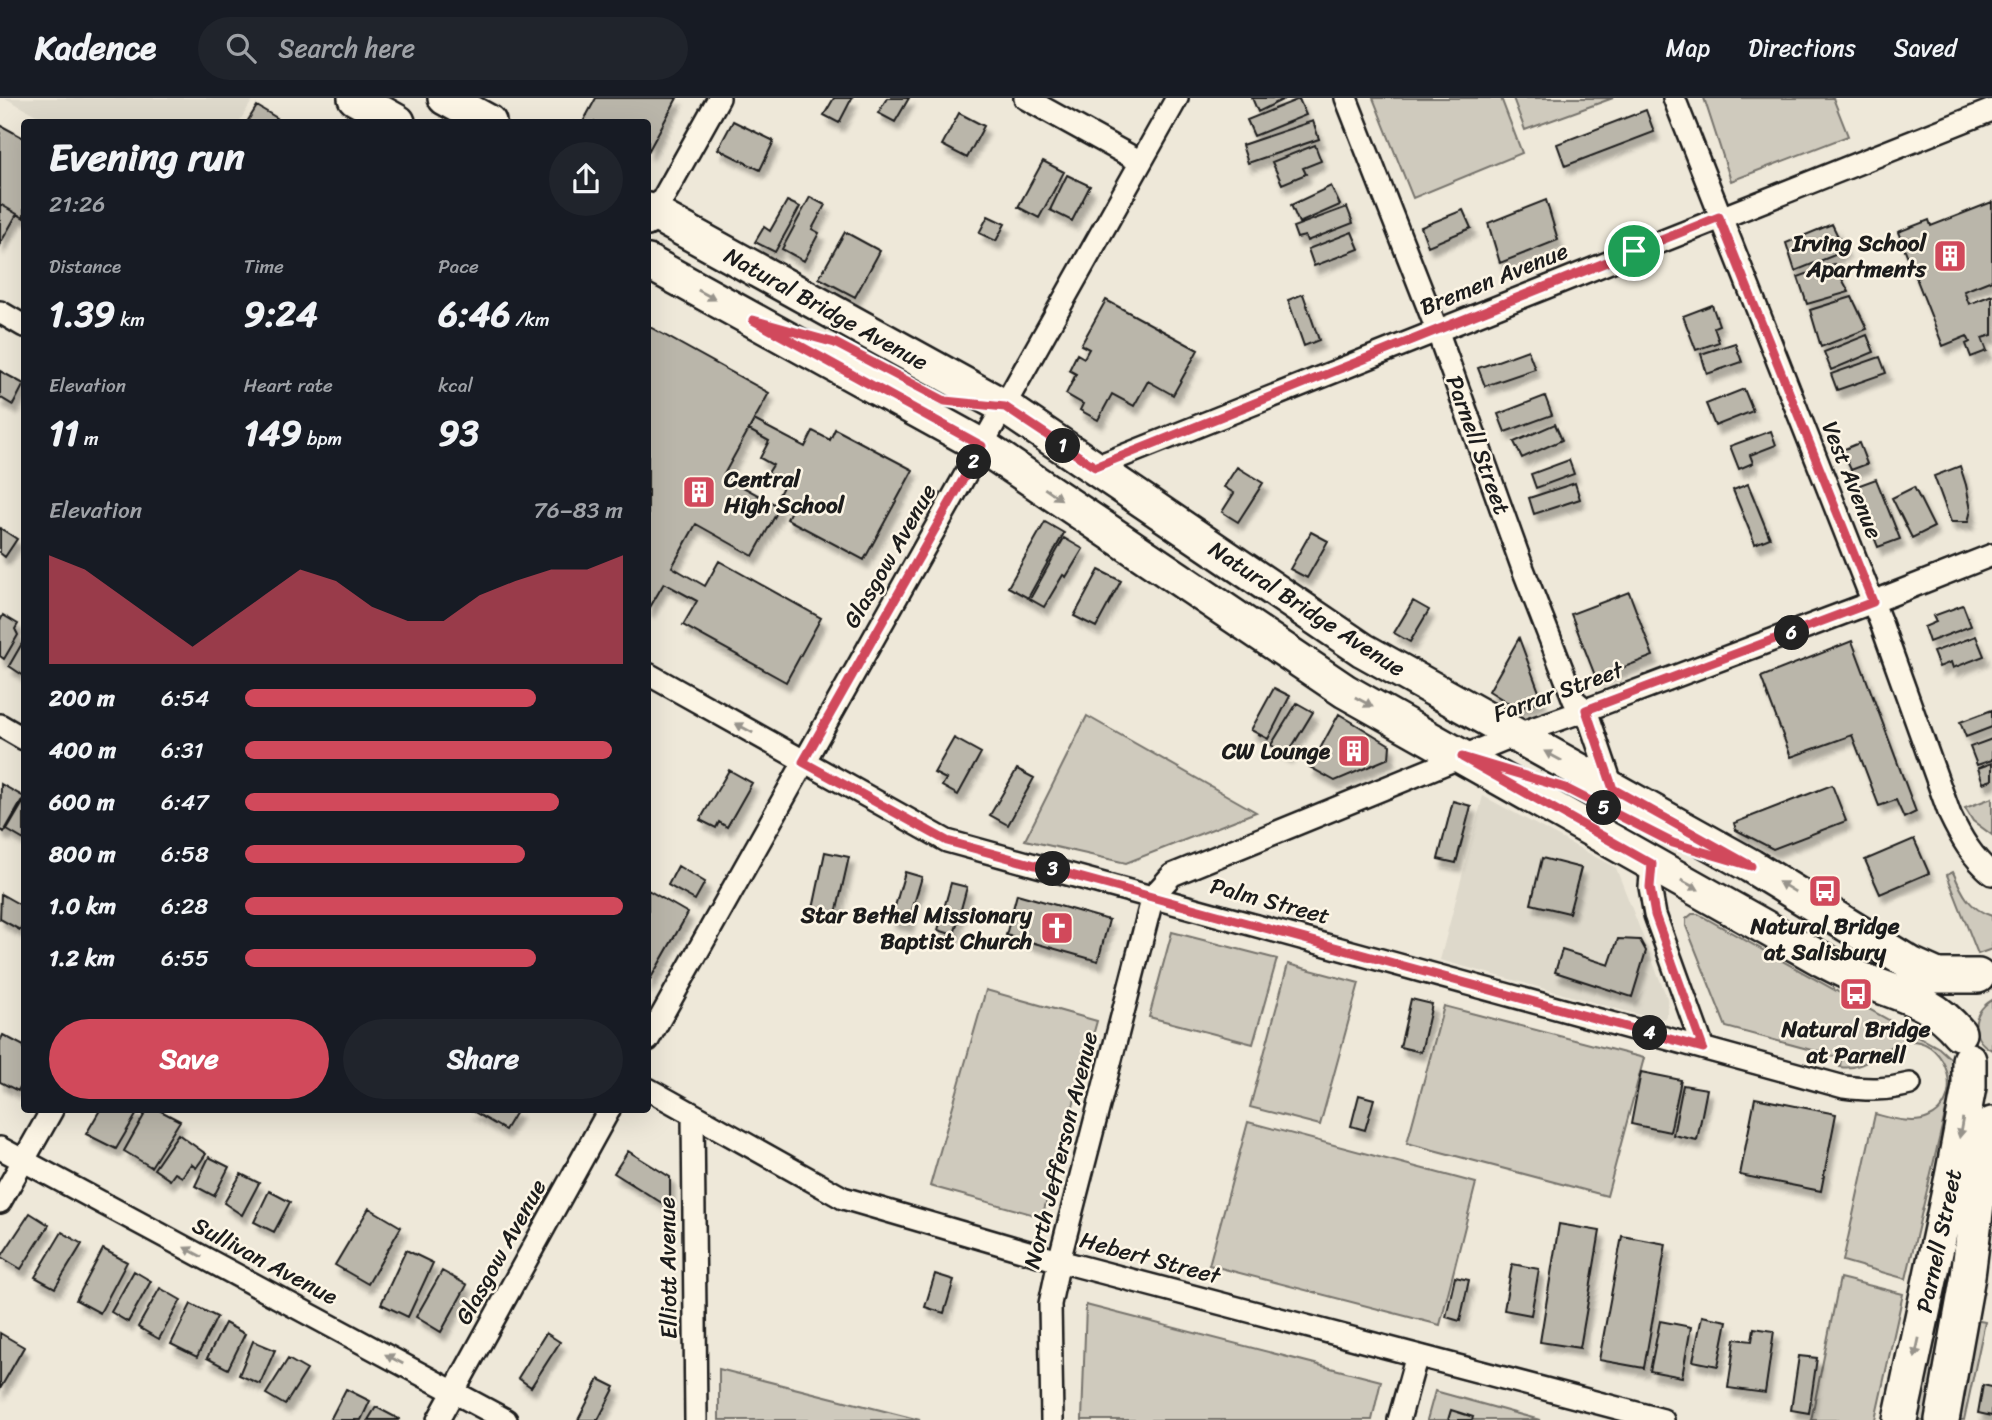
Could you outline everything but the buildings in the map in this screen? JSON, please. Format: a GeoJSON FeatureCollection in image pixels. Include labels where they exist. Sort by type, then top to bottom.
{"type":"FeatureCollection","features":[{"type":"Feature","properties":{"kind":"main road"},"geometry":{"type":"LineString","coordinates":[[355,98],[393,119]]}},
{"type":"Feature","properties":{"kind":"main road"},"geometry":{"type":"LineString","coordinates":[[445,98],[484,119]]}},
{"type":"Feature","properties":{"kind":"main road","name":"Natural Bridge Avenue"},"geometry":{"type":"LineString","coordinates":[[651,217],[1005,407],[1363,650],[1751,866],[1926,972],[1950,977],[1988,973]]}},
{"type":"Feature","properties":{"kind":"main road","name":"Natural Bridge Avenue"},"geometry":{"type":"LineString","coordinates":[[651,264],[982,446],[1345,691],[1823,960],[1868,982],[1909,995],[1938,1011],[1973,1057]]}},
{"type":"Feature","properties":{"kind":"main road"},"geometry":{"type":"LineString","coordinates":[[753,320],[835,343],[945,401],[1005,407]]}},
{"type":"Feature","properties":{"kind":"main road"},"geometry":{"type":"LineString","coordinates":[[982,446],[1034,454],[1140,522],[1219,552]]}},
{"type":"Feature","properties":{"kind":"main road"},"geometry":{"type":"LineString","coordinates":[[1238,619],[1305,647],[1411,701],[1515,735]]}},
{"type":"Feature","properties":{"kind":"main road"},"geometry":{"type":"LineString","coordinates":[[1462,757],[1565,788],[1673,843],[1751,866]]}},
{"type":"Feature","properties":{"kind":"main road","name":"Parnell Street"},"geometry":{"type":"LineString","coordinates":[[1900,1420],[1969,1087],[1973,1057],[1960,1002],[1964,992],[1988,973]]}},
{"type":"Feature","properties":{"kind":"main road","name":"Parnell Street"},"geometry":{"type":"LineString","coordinates":[[1942,1420],[1968,1276],[1977,1200],[1992,1124]]}},
{"type":"Feature","properties":{"kind":"main road"},"geometry":{"type":"LineString","coordinates":[[1968,1276],[1992,1202]]}},
{"type":"Feature","properties":{"kind":"street"},"geometry":{"type":"LineString","coordinates":[[651,213],[719,98]]}},
{"type":"Feature","properties":{"kind":"street"},"geometry":{"type":"LineString","coordinates":[[1025,98],[1141,162]]}},
{"type":"Feature","properties":{"kind":"street","name":"Glasgow Avenue"},"geometry":{"type":"LineString","coordinates":[[651,1035],[1177,98]]}},
{"type":"Feature","properties":{"kind":"street","name":"Parnell Street"},"geometry":{"type":"LineString","coordinates":[[1346,98],[1437,330],[1523,569],[1574,700],[1586,710],[1613,789]]}},
{"type":"Feature","properties":{"kind":"street","name":"Vest Avenue"},"geometry":{"type":"LineString","coordinates":[[1674,98],[1873,602],[1950,815],[1963,841],[1978,862],[1992,874]]}},
{"type":"Feature","properties":{"kind":"street","name":"Bremen Avenue"},"geometry":{"type":"LineString","coordinates":[[1095,467],[1992,110]]}},
{"type":"Feature","properties":{"kind":"street"},"geometry":{"type":"LineString","coordinates":[[0,312],[21,324]]}},
{"type":"Feature","properties":{"kind":"street","name":"Farrar Street"},"geometry":{"type":"LineString","coordinates":[[1153,896],[1172,875],[1515,735],[1992,555]]}},
{"type":"Feature","properties":{"kind":"street","name":"Palm Street"},"geometry":{"type":"LineString","coordinates":[[651,676],[947,841],[1844,1087],[1891,1089],[1910,1084]]}},
{"type":"Feature","properties":{"kind":"street"},"geometry":{"type":"LineString","coordinates":[[0,725],[21,737]]}},
{"type":"Feature","properties":{"kind":"street"},"geometry":{"type":"LineString","coordinates":[[1652,864],[1650,887],[1655,915],[1703,1048]]}},
{"type":"Feature","properties":{"kind":"street","name":"North Jefferson Avenue"},"geometry":{"type":"LineString","coordinates":[[1052,1420],[1050,1304],[1153,896]]}},
{"type":"Feature","properties":{"kind":"street","name":"Hebert Street"},"geometry":{"type":"LineString","coordinates":[[651,1091],[843,1198],[1059,1261],[1663,1420]]}},
{"type":"Feature","properties":{"kind":"street"},"geometry":{"type":"LineString","coordinates":[[0,1202],[50,1113]]}},
{"type":"Feature","properties":{"kind":"street","name":"Glasgow Avenue"},"geometry":{"type":"LineString","coordinates":[[438,1420],[607,1113]]}},
{"type":"Feature","properties":{"kind":"street","name":"Elliott Avenue"},"geometry":{"type":"LineString","coordinates":[[693,1115],[696,1420]]}},
{"type":"Feature","properties":{"kind":"street","name":"Sullivan Avenue"},"geometry":{"type":"LineString","coordinates":[[0,1148],[506,1420]]}},
{"type":"Feature","properties":{"kind":"street"},"geometry":{"type":"LineString","coordinates":[[1399,1420],[1417,1355]]}},
{"type":"Feature","properties":{"kind":"shaded area"},"geometry":{"type":"Polygon","coordinates":[[[5,98],[254,98],[241,119],[44,119],[5,98]]]}},
{"type":"Feature","properties":{"kind":"shaded area"},"geometry":{"type":"Polygon","coordinates":[[[1373,98],[1501,98],[1522,153],[1413,198],[1373,98]]]}},
{"type":"Feature","properties":{"kind":"shaded area"},"geometry":{"type":"Polygon","coordinates":[[[1513,98],[1613,98],[1525,130],[1513,98]]]}},
{"type":"Feature","properties":{"kind":"shaded area"},"geometry":{"type":"Polygon","coordinates":[[[1704,98],[1833,98],[1848,136],[1731,181],[1704,98]]]}},
{"type":"Feature","properties":{"kind":"shaded area"},"geometry":{"type":"Polygon","coordinates":[[[1087,716],[1256,812],[1126,863],[1025,840],[1087,716]]]}},
{"type":"Feature","properties":{"kind":"shaded area"},"geometry":{"type":"Polygon","coordinates":[[[1483,796],[1616,868],[1667,998],[1668,1010],[1665,1018],[1658,1020],[1440,960],[1483,796]]]}},
{"type":"Feature","properties":{"kind":"shaded area"},"geometry":{"type":"Polygon","coordinates":[[[1992,798],[1992,835],[1973,821],[1965,808],[1992,798]]]}},
{"type":"Feature","properties":{"kind":"shaded area"},"geometry":{"type":"Polygon","coordinates":[[[1953,872],[1972,905],[1992,916],[1992,949],[1978,954],[1947,875],[1953,872]]]}},
{"type":"Feature","properties":{"kind":"shaded area"},"geometry":{"type":"Polygon","coordinates":[[[1692,914],[1698,914],[1939,1048],[1951,1059],[1954,1076],[1906,1279],[1843,1261],[1875,1114],[1916,1121],[1939,1111],[1949,1090],[1945,1066],[1939,1055],[1919,1042],[1908,1041],[1898,1043],[1861,1064],[1840,1067],[1841,1058],[1726,1027],[1686,926],[1686,919],[1692,914]]]}},
{"type":"Feature","properties":{"kind":"shaded area"},"geometry":{"type":"Polygon","coordinates":[[[1172,932],[1277,959],[1253,1044],[1149,1017],[1172,932]]]}},
{"type":"Feature","properties":{"kind":"shaded area"},"geometry":{"type":"Polygon","coordinates":[[[1288,964],[1359,983],[1320,1125],[1250,1107],[1288,964]]]}},
{"type":"Feature","properties":{"kind":"shaded area"},"geometry":{"type":"Polygon","coordinates":[[[986,990],[1097,1021],[1042,1217],[930,1186],[986,990]]]}},
{"type":"Feature","properties":{"kind":"shaded area"},"geometry":{"type":"Polygon","coordinates":[[[1992,1000],[1992,1050],[1979,1039],[1976,1025],[1980,1011],[1992,1000]]]}},
{"type":"Feature","properties":{"kind":"shaded area"},"geometry":{"type":"Polygon","coordinates":[[[1444,1006],[1644,1058],[1607,1196],[1407,1143],[1444,1006]]]}},
{"type":"Feature","properties":{"kind":"shaded area"},"geometry":{"type":"Polygon","coordinates":[[[1248,1122],[1476,1183],[1440,1325],[1209,1265],[1248,1122]]]}},
{"type":"Feature","properties":{"kind":"shaded area"},"geometry":{"type":"Polygon","coordinates":[[[1977,1159],[1930,1420],[1912,1420],[1949,1252],[1977,1159]]]}},
{"type":"Feature","properties":{"kind":"shaded area"},"geometry":{"type":"Polygon","coordinates":[[[1840,1278],[1903,1294],[1875,1420],[1811,1420],[1840,1278]]]}},
{"type":"Feature","properties":{"kind":"shaded area"},"geometry":{"type":"Polygon","coordinates":[[[1086,1305],[1381,1381],[1372,1420],[1082,1420],[1086,1305]]]}},
{"type":"Feature","properties":{"kind":"shaded area"},"geometry":{"type":"Polygon","coordinates":[[[1976,1322],[1985,1322],[1964,1420],[1954,1420],[1976,1322]]]}},
{"type":"Feature","properties":{"kind":"shaded area"},"geometry":{"type":"Polygon","coordinates":[[[719,1369],[920,1420],[719,1420],[719,1369]]]}},
{"type":"Feature","properties":{"kind":"shaded area"},"geometry":{"type":"Polygon","coordinates":[[[1435,1391],[1540,1420],[1427,1420],[1435,1391]]]}},
{"type":"Feature","properties":{"kind":"place","name":"Irving School Apartments"},"geometry":{"type":"Point","coordinates":[1950,256]}},
{"type":"Feature","properties":{"kind":"place","name":"Central High School"},"geometry":{"type":"Point","coordinates":[699,492]}},
{"type":"Feature","properties":{"kind":"place","name":"CW Lounge"},"geometry":{"type":"Point","coordinates":[1354,751]}},
{"type":"Feature","properties":{"kind":"place","name":"Natural Bridge at Salisbury"},"geometry":{"type":"Point","coordinates":[1825,891]}},
{"type":"Feature","properties":{"kind":"place","name":"Star Bethel Missionary Baptist Church"},"geometry":{"type":"Point","coordinates":[1057,928]}},
{"type":"Feature","properties":{"kind":"place","name":"Natural Bridge at Parnell"},"geometry":{"type":"Point","coordinates":[1856,994]}},
{"type":"Feature","properties":{"kind":"route"},"geometry":{"type":"LineString","coordinates":[[1719,217],[1873,602],[1586,710],[1613,789],[1751,866],[1673,843],[1565,788],[1462,757],[1652,864],[1651,901],[1703,1048],[947,841],[803,762],[982,446],[753,320],[835,343],[945,401],[1005,407],[1095,467],[1634,251],[1719,217]]}}]}
